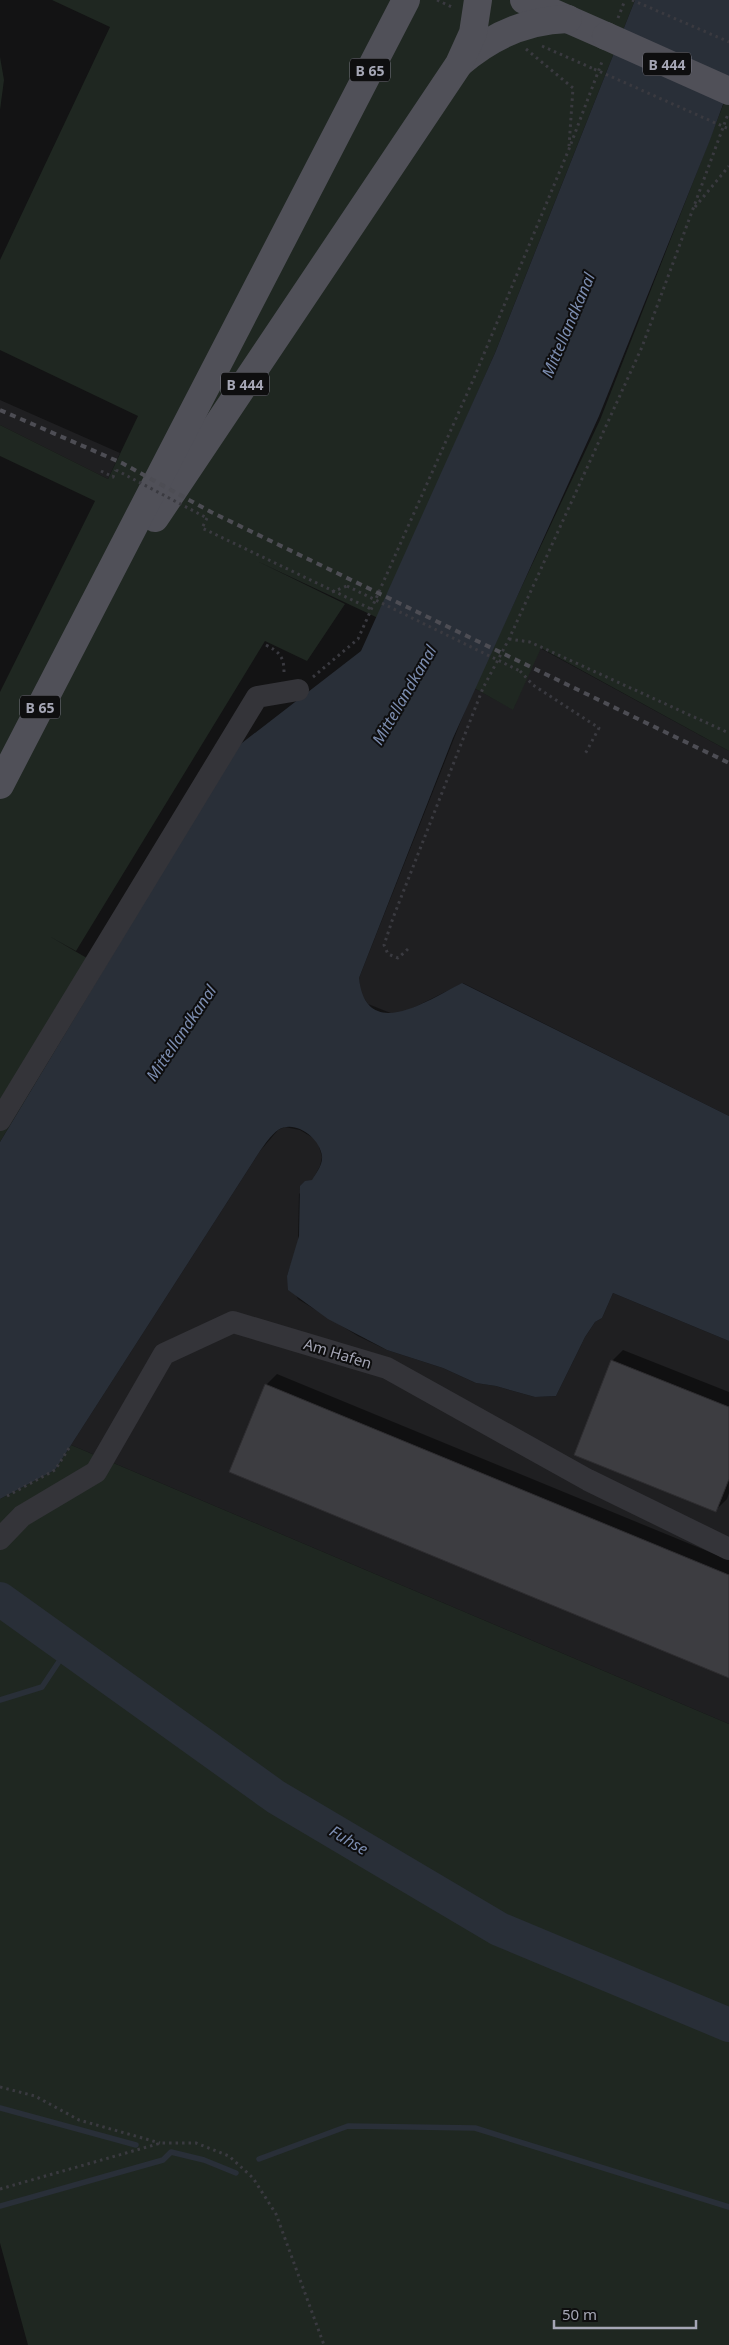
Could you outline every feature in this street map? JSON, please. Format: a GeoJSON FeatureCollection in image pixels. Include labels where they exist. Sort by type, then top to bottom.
{"type":"FeatureCollection","features":[{"type":"Feature","properties":{"kind":"main road","name":"B 65"},"geometry":{"type":"LineString","coordinates":[[0,785],[406,0]]}},
{"type":"Feature","properties":{"kind":"main road"},"geometry":{"type":"LineString","coordinates":[[459,64],[473,33],[478,0]]}},
{"type":"Feature","properties":{"kind":"main road","name":"B 444"},"geometry":{"type":"LineString","coordinates":[[524,0],[563,10],[610,37],[729,91]]}},
{"type":"Feature","properties":{"kind":"main road"},"geometry":{"type":"LineString","coordinates":[[459,64],[482,46],[509,31],[563,10]]}},
{"type":"Feature","properties":{"kind":"main road","name":"B 444"},"geometry":{"type":"LineString","coordinates":[[80,629],[459,64]]}},
{"type":"Feature","properties":{"kind":"lane"},"geometry":{"type":"LineString","coordinates":[[0,1120],[257,697],[290,692]]}},
{"type":"Feature","properties":{"kind":"lane","name":"Am Hafen"},"geometry":{"type":"LineString","coordinates":[[0,1539],[22,1516],[96,1472],[164,1354],[233,1322],[387,1368],[588,1480],[729,1549]]}},
{"type":"Feature","properties":{"kind":"path"},"geometry":{"type":"LineString","coordinates":[[266,645],[280,652],[290,692],[358,639],[474,378],[569,149],[625,0]]}},
{"type":"Feature","properties":{"kind":"path"},"geometry":{"type":"LineString","coordinates":[[632,0],[729,42]]}},
{"type":"Feature","properties":{"kind":"path"},"geometry":{"type":"LineString","coordinates":[[525,48],[572,88],[569,149]]}},
{"type":"Feature","properties":{"kind":"path"},"geometry":{"type":"LineString","coordinates":[[594,69],[729,129]]}},
{"type":"Feature","properties":{"kind":"path"},"geometry":{"type":"LineString","coordinates":[[408,949],[398,958],[388,954],[384,944],[483,688],[509,639],[642,347],[729,112]]}},
{"type":"Feature","properties":{"kind":"path"},"geometry":{"type":"LineString","coordinates":[[693,209],[729,166]]}},
{"type":"Feature","properties":{"kind":"path"},"geometry":{"type":"LineString","coordinates":[[100,471],[113,477],[116,470],[207,518],[202,528],[332,592],[371,609]]}},
{"type":"Feature","properties":{"kind":"path"},"geometry":{"type":"LineString","coordinates":[[332,592],[347,586],[520,671],[534,685],[598,728],[584,756]]}},
{"type":"Feature","properties":{"kind":"path"},"geometry":{"type":"LineString","coordinates":[[509,639],[530,642],[729,734]]}},
{"type":"Feature","properties":{"kind":"path"},"geometry":{"type":"LineString","coordinates":[[7,1496],[55,1470],[71,1445]]}},
{"type":"Feature","properties":{"kind":"path"},"geometry":{"type":"LineString","coordinates":[[0,2087],[36,2096],[79,2120],[161,2143],[196,2143],[229,2156],[253,2178],[276,2214],[324,2345]]}},
{"type":"Feature","properties":{"kind":"path"},"geometry":{"type":"LineString","coordinates":[[0,2189],[161,2143]]}},
{"type":"Feature","properties":{"kind":"shaded area"},"geometry":{"type":"Polygon","coordinates":[[[52,0],[635,0],[495,353],[378,618],[257,561],[345,604],[307,661],[265,641],[76,951],[49,936],[104,968],[0,1142],[0,692],[95,501],[0,456],[0,425],[108,479],[138,416],[0,350],[0,260],[110,27],[52,0]]]}},
{"type":"Feature","properties":{"kind":"shaded area"},"geometry":{"type":"Polygon","coordinates":[[[0,57],[4,80],[0,110],[0,57]]]}},
{"type":"Feature","properties":{"kind":"shaded area"},"geometry":{"type":"Polygon","coordinates":[[[729,90],[729,751],[541,648],[513,710],[474,688],[600,420],[729,90]]]}},
{"type":"Feature","properties":{"kind":"shaded area"},"geometry":{"type":"Polygon","coordinates":[[[0,400],[120,453],[108,479],[0,425],[0,400]]]}},
{"type":"Feature","properties":{"kind":"shaded area"},"geometry":{"type":"Polygon","coordinates":[[[540,648],[729,751],[729,1116],[463,983],[405,1012],[393,1014],[368,1004],[360,992],[359,978],[474,688],[513,709],[540,648]]]}},
{"type":"Feature","properties":{"kind":"shaded area"},"geometry":{"type":"Polygon","coordinates":[[[285,1127],[300,1130],[315,1139],[322,1157],[320,1166],[312,1181],[299,1194],[298,1243],[287,1276],[298,1299],[358,1336],[387,1350],[443,1368],[476,1383],[496,1386],[535,1397],[556,1396],[585,1337],[595,1322],[602,1318],[613,1293],[729,1341],[729,1724],[71,1445],[260,1151],[278,1130],[285,1127]]]}},
{"type":"Feature","properties":{"kind":"shaded area"},"geometry":{"type":"Polygon","coordinates":[[[71,1445],[729,1724],[729,2345],[28,2345],[0,2243],[0,1499],[55,1470],[71,1445]]]}},
{"type":"Feature","properties":{"kind":"water","name":"Mittellandkanal"},"geometry":{"type":"Polygon","coordinates":[[[635,0],[729,0],[729,88],[599,416],[453,738],[359,978],[364,998],[374,1009],[386,1013],[417,1006],[462,983],[729,1116],[729,1341],[613,1293],[602,1318],[595,1322],[585,1337],[556,1396],[535,1397],[496,1386],[476,1383],[443,1368],[387,1350],[328,1319],[288,1290],[287,1276],[299,1236],[300,1186],[305,1181],[312,1180],[320,1166],[322,1156],[317,1143],[306,1132],[292,1127],[285,1127],[273,1134],[260,1151],[55,1470],[0,1499],[0,1142],[238,746],[361,651],[495,353],[635,0]]]}},
{"type":"Feature","properties":{"kind":"building"},"geometry":{"type":"Polygon","coordinates":[[[611,1360],[729,1407],[729,1479],[716,1512],[574,1455],[611,1360]]]}},
{"type":"Feature","properties":{"kind":"building"},"geometry":{"type":"Polygon","coordinates":[[[265,1384],[729,1575],[729,1678],[229,1472],[265,1384]]]}},
{"type":"Feature","properties":{"kind":"waterway","name":"Fuhse"},"geometry":{"type":"LineString","coordinates":[[0,1599],[276,1797],[499,1929],[729,2025]]}},
{"type":"Feature","properties":{"kind":"waterway"},"geometry":{"type":"LineString","coordinates":[[0,1700],[42,1687],[68,1648]]}},
{"type":"Feature","properties":{"kind":"waterway"},"geometry":{"type":"LineString","coordinates":[[0,2108],[136,2145]]}},
{"type":"Feature","properties":{"kind":"waterway"},"geometry":{"type":"LineString","coordinates":[[259,2159],[348,2126],[475,2128],[729,2207]]}},
{"type":"Feature","properties":{"kind":"waterway"},"geometry":{"type":"LineString","coordinates":[[0,2206],[163,2160],[171,2152],[204,2160],[236,2173]]}},
{"type":"Feature","properties":{"kind":"railway"},"geometry":{"type":"LineString","coordinates":[[0,410],[122,463],[211,512],[729,763]]}}]}
